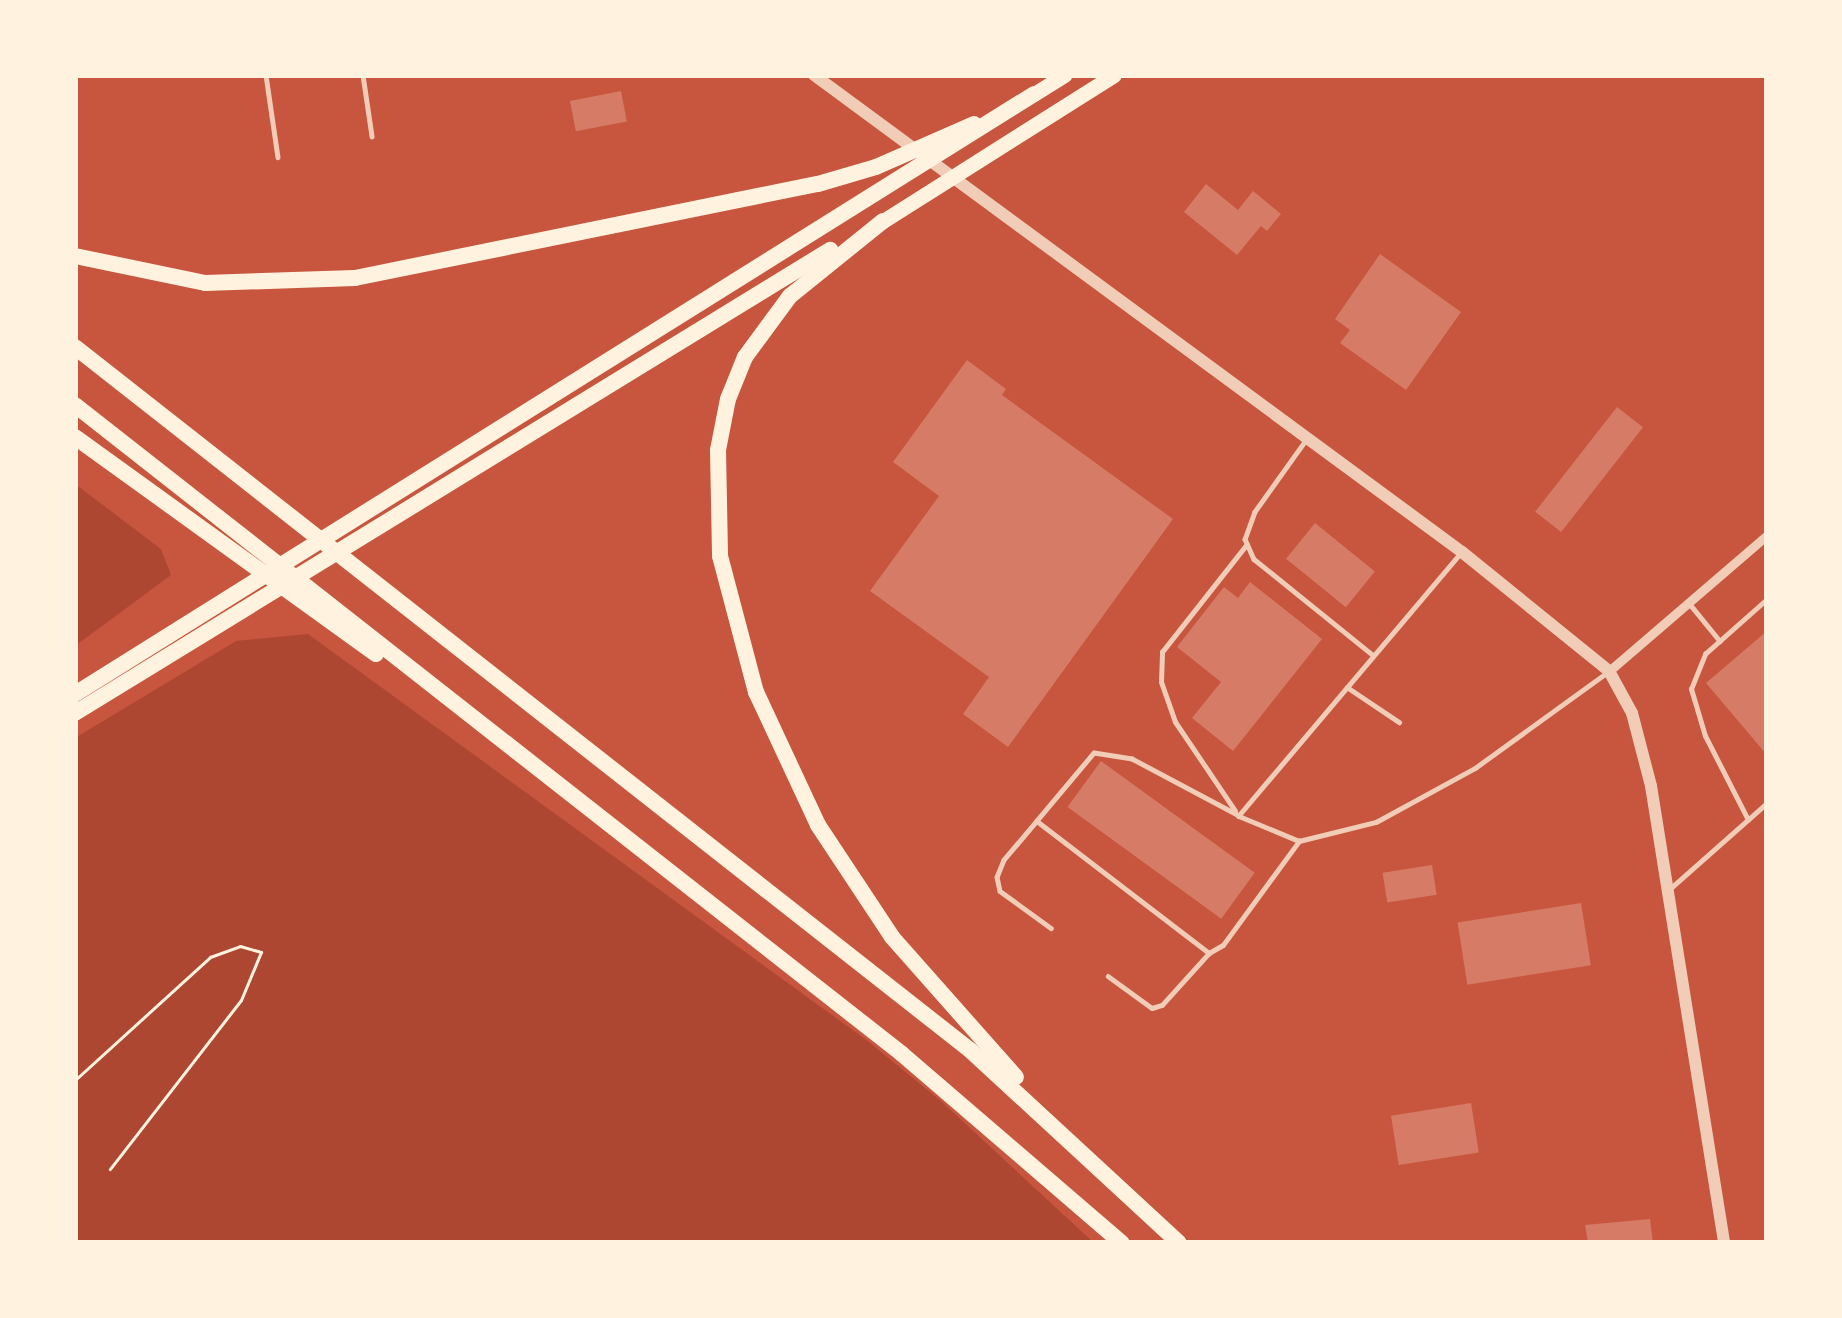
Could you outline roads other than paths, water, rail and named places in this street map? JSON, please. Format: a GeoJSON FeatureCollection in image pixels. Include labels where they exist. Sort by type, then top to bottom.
{"type":"FeatureCollection","features":[{"type":"Feature","properties":{"kind":"highway"},"geometry":{"type":"LineString","coordinates":[[75,694],[908,177],[950,142],[1065,75]]}},
{"type":"Feature","properties":{"kind":"highway"},"geometry":{"type":"LineString","coordinates":[[75,713],[1114,75]]}},
{"type":"Feature","properties":{"kind":"highway"},"geometry":{"type":"LineString","coordinates":[[75,256],[205,283],[326,282],[789,192],[950,142]]}},
{"type":"Feature","properties":{"kind":"highway"},"geometry":{"type":"LineString","coordinates":[[883,221],[779,307],[738,370],[716,468],[720,556],[729,600],[784,759],[853,881],[928,982],[1179,1243]]}},
{"type":"Feature","properties":{"kind":"highway"},"geometry":{"type":"LineString","coordinates":[[75,347],[923,1012],[1104,1168]]}},
{"type":"Feature","properties":{"kind":"highway"},"geometry":{"type":"LineString","coordinates":[[75,405],[934,1079],[1122,1243]]}},
{"type":"Feature","properties":{"kind":"highway"},"geometry":{"type":"LineString","coordinates":[[75,437],[316,614],[438,689]]}},
{"type":"Feature","properties":{"kind":"street"},"geometry":{"type":"LineString","coordinates":[[814,75],[1462,552],[1609,671],[1626,697],[1643,746],[1724,1243]]}},
{"type":"Feature","properties":{"kind":"street"},"geometry":{"type":"LineString","coordinates":[[1609,671],[1767,535]]}},
{"type":"Feature","properties":{"kind":"lane"},"geometry":{"type":"LineString","coordinates":[[266,75],[278,157]]}},
{"type":"Feature","properties":{"kind":"lane"},"geometry":{"type":"LineString","coordinates":[[363,75],[372,136]]}},
{"type":"Feature","properties":{"kind":"lane"},"geometry":{"type":"LineString","coordinates":[[1239,816],[1175,722],[1161,682],[1162,652],[1247,544],[1255,512],[1307,440]]}},
{"type":"Feature","properties":{"kind":"lane"},"geometry":{"type":"LineString","coordinates":[[1757,543],[1767,554]]}},
{"type":"Feature","properties":{"kind":"lane"},"geometry":{"type":"LineString","coordinates":[[1247,544],[1254,559],[1373,655]]}},
{"type":"Feature","properties":{"kind":"lane"},"geometry":{"type":"LineString","coordinates":[[1239,816],[1462,552]]}},
{"type":"Feature","properties":{"kind":"lane"},"geometry":{"type":"LineString","coordinates":[[1748,820],[1705,736],[1691,688],[1705,654],[1767,598]]}},
{"type":"Feature","properties":{"kind":"lane"},"geometry":{"type":"LineString","coordinates":[[1688,602],[1720,640]]}},
{"type":"Feature","properties":{"kind":"lane"},"geometry":{"type":"LineString","coordinates":[[1051,928],[1000,891],[998,878],[1004,860],[1094,753],[1132,758],[1239,816],[1299,841],[1376,822],[1475,768],[1609,671]]}},
{"type":"Feature","properties":{"kind":"lane"},"geometry":{"type":"LineString","coordinates":[[1347,687],[1399,722]]}},
{"type":"Feature","properties":{"kind":"lane"},"geometry":{"type":"LineString","coordinates":[[1668,891],[1767,803]]}},
{"type":"Feature","properties":{"kind":"lane"},"geometry":{"type":"LineString","coordinates":[[1036,821],[1209,953]]}},
{"type":"Feature","properties":{"kind":"lane"},"geometry":{"type":"LineString","coordinates":[[1108,976],[1151,1008],[1162,1005],[1209,953],[1223,945],[1299,841]]}}]}
